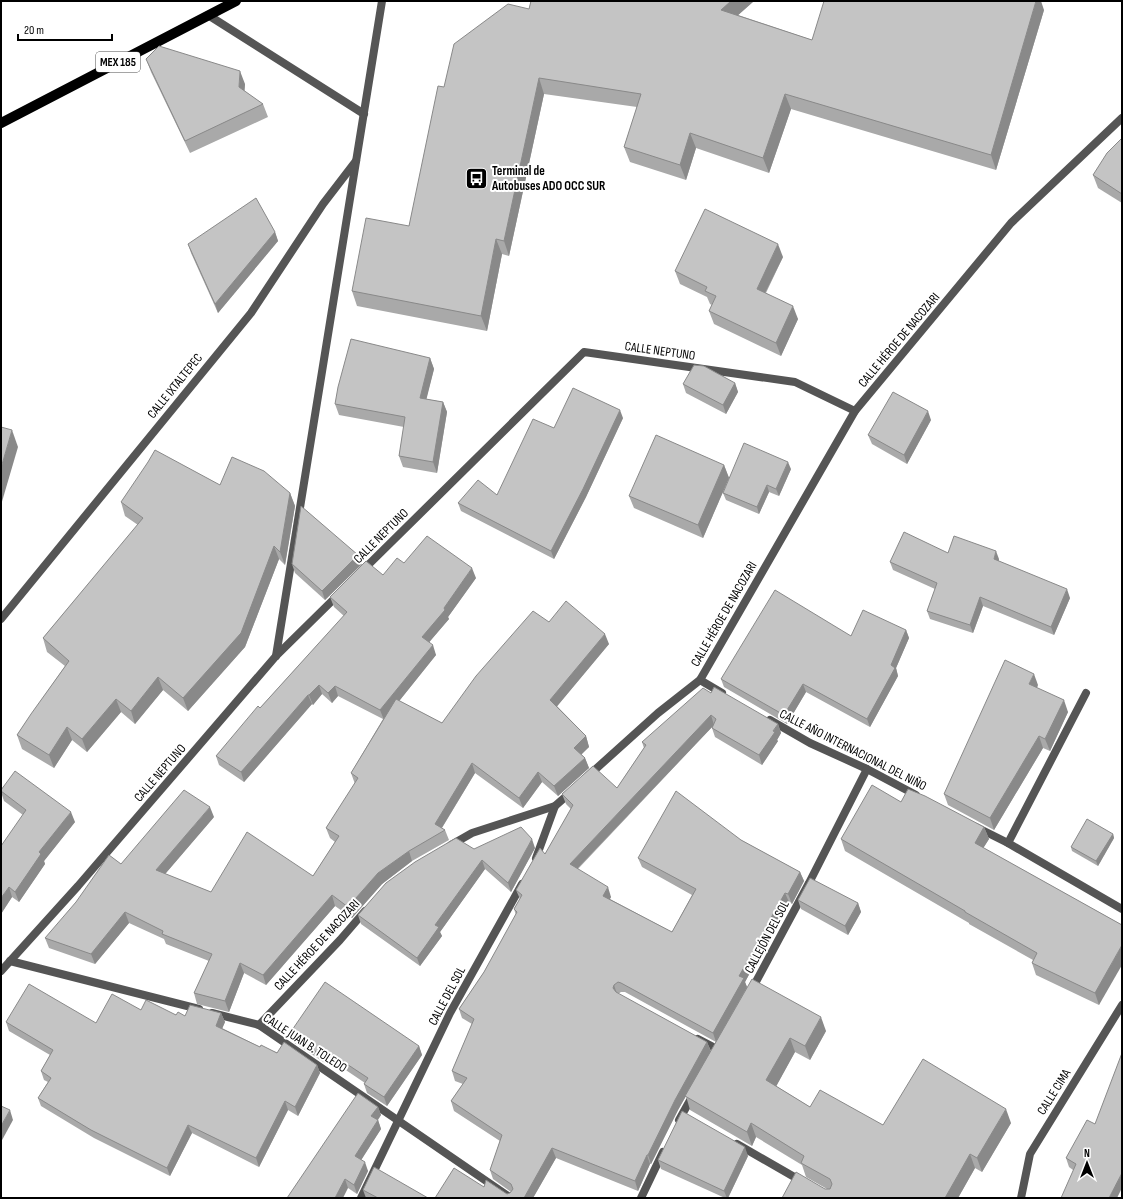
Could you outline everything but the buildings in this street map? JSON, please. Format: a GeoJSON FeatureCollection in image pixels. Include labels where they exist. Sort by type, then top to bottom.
{"type":"FeatureCollection","features":[{"type":"Feature","properties":{"kind":"main road","name":"MEX 185"},"geometry":{"type":"LineString","coordinates":[[1,123],[236,1]]}},
{"type":"Feature","properties":{"kind":"street"},"geometry":{"type":"LineString","coordinates":[[276,656],[382,1]]}},
{"type":"Feature","properties":{"kind":"street"},"geometry":{"type":"LineString","coordinates":[[208,15],[364,114]]}},
{"type":"Feature","properties":{"kind":"street","name":"CALLE HÉROE DE NACOZARI"},"geometry":{"type":"LineString","coordinates":[[444,849],[472,832],[555,806],[658,713],[700,680],[856,412],[1011,223],[1122,118]]}},
{"type":"Feature","properties":{"kind":"street","name":"CALLE IXTALTEPEC"},"geometry":{"type":"LineString","coordinates":[[1,619],[251,313],[323,204],[356,161]]}},
{"type":"Feature","properties":{"kind":"street","name":"CALLE NEPTUNO"},"geometry":{"type":"LineString","coordinates":[[354,579],[584,352],[795,382],[856,412]]}},
{"type":"Feature","properties":{"kind":"street","name":"CALLE NEPTUNO"},"geometry":{"type":"LineString","coordinates":[[1,971],[83,880],[276,656],[343,590]]}},
{"type":"Feature","properties":{"kind":"street"},"geometry":{"type":"LineString","coordinates":[[700,680],[728,696]]}},
{"type":"Feature","properties":{"kind":"street"},"geometry":{"type":"LineString","coordinates":[[1008,844],[1086,693]]}},
{"type":"Feature","properties":{"kind":"street","name":"CALLE AÑO INTERNACIONAL DEL NIÑO"},"geometry":{"type":"LineString","coordinates":[[762,716],[810,743],[924,799]]}},
{"type":"Feature","properties":{"kind":"street","name":"CALLEJÓN DEL SOL"},"geometry":{"type":"LineString","coordinates":[[746,1001],[867,770]]}},
{"type":"Feature","properties":{"kind":"street"},"geometry":{"type":"LineString","coordinates":[[532,866],[539,853],[555,806]]}},
{"type":"Feature","properties":{"kind":"street"},"geometry":{"type":"LineString","coordinates":[[966,821],[1122,909]]}},
{"type":"Feature","properties":{"kind":"street","name":"CALLE DEL SOL"},"geometry":{"type":"LineString","coordinates":[[361,1198],[450,1013],[526,878]]}},
{"type":"Feature","properties":{"kind":"street","name":"CALLE HÉROE DE NACOZARI"},"geometry":{"type":"LineString","coordinates":[[259,1025],[340,940],[370,905]]}},
{"type":"Feature","properties":{"kind":"street","name":"CALLE JUAN B. TOLEDO"},"geometry":{"type":"LineString","coordinates":[[10,961],[259,1025],[511,1198]]}},
{"type":"Feature","properties":{"kind":"street","name":"CALLE CIMA"},"geometry":{"type":"LineString","coordinates":[[1021,1198],[1030,1154],[1122,1004]]}},
{"type":"Feature","properties":{"kind":"street"},"geometry":{"type":"LineString","coordinates":[[691,1035],[719,1050]]}},
{"type":"Feature","properties":{"kind":"street"},"geometry":{"type":"LineString","coordinates":[[676,1127],[686,1114],[697,1087]]}},
{"type":"Feature","properties":{"kind":"street"},"geometry":{"type":"LineString","coordinates":[[730,1140],[811,1186]]}},
{"type":"Feature","properties":{"kind":"street"},"geometry":{"type":"LineString","coordinates":[[641,1198],[665,1148]]}},
{"type":"Feature","properties":{"kind":"place","name":"Terminal de Autobuses ADO OCC SUR"},"geometry":{"type":"Point","coordinates":[477,178]}}]}
